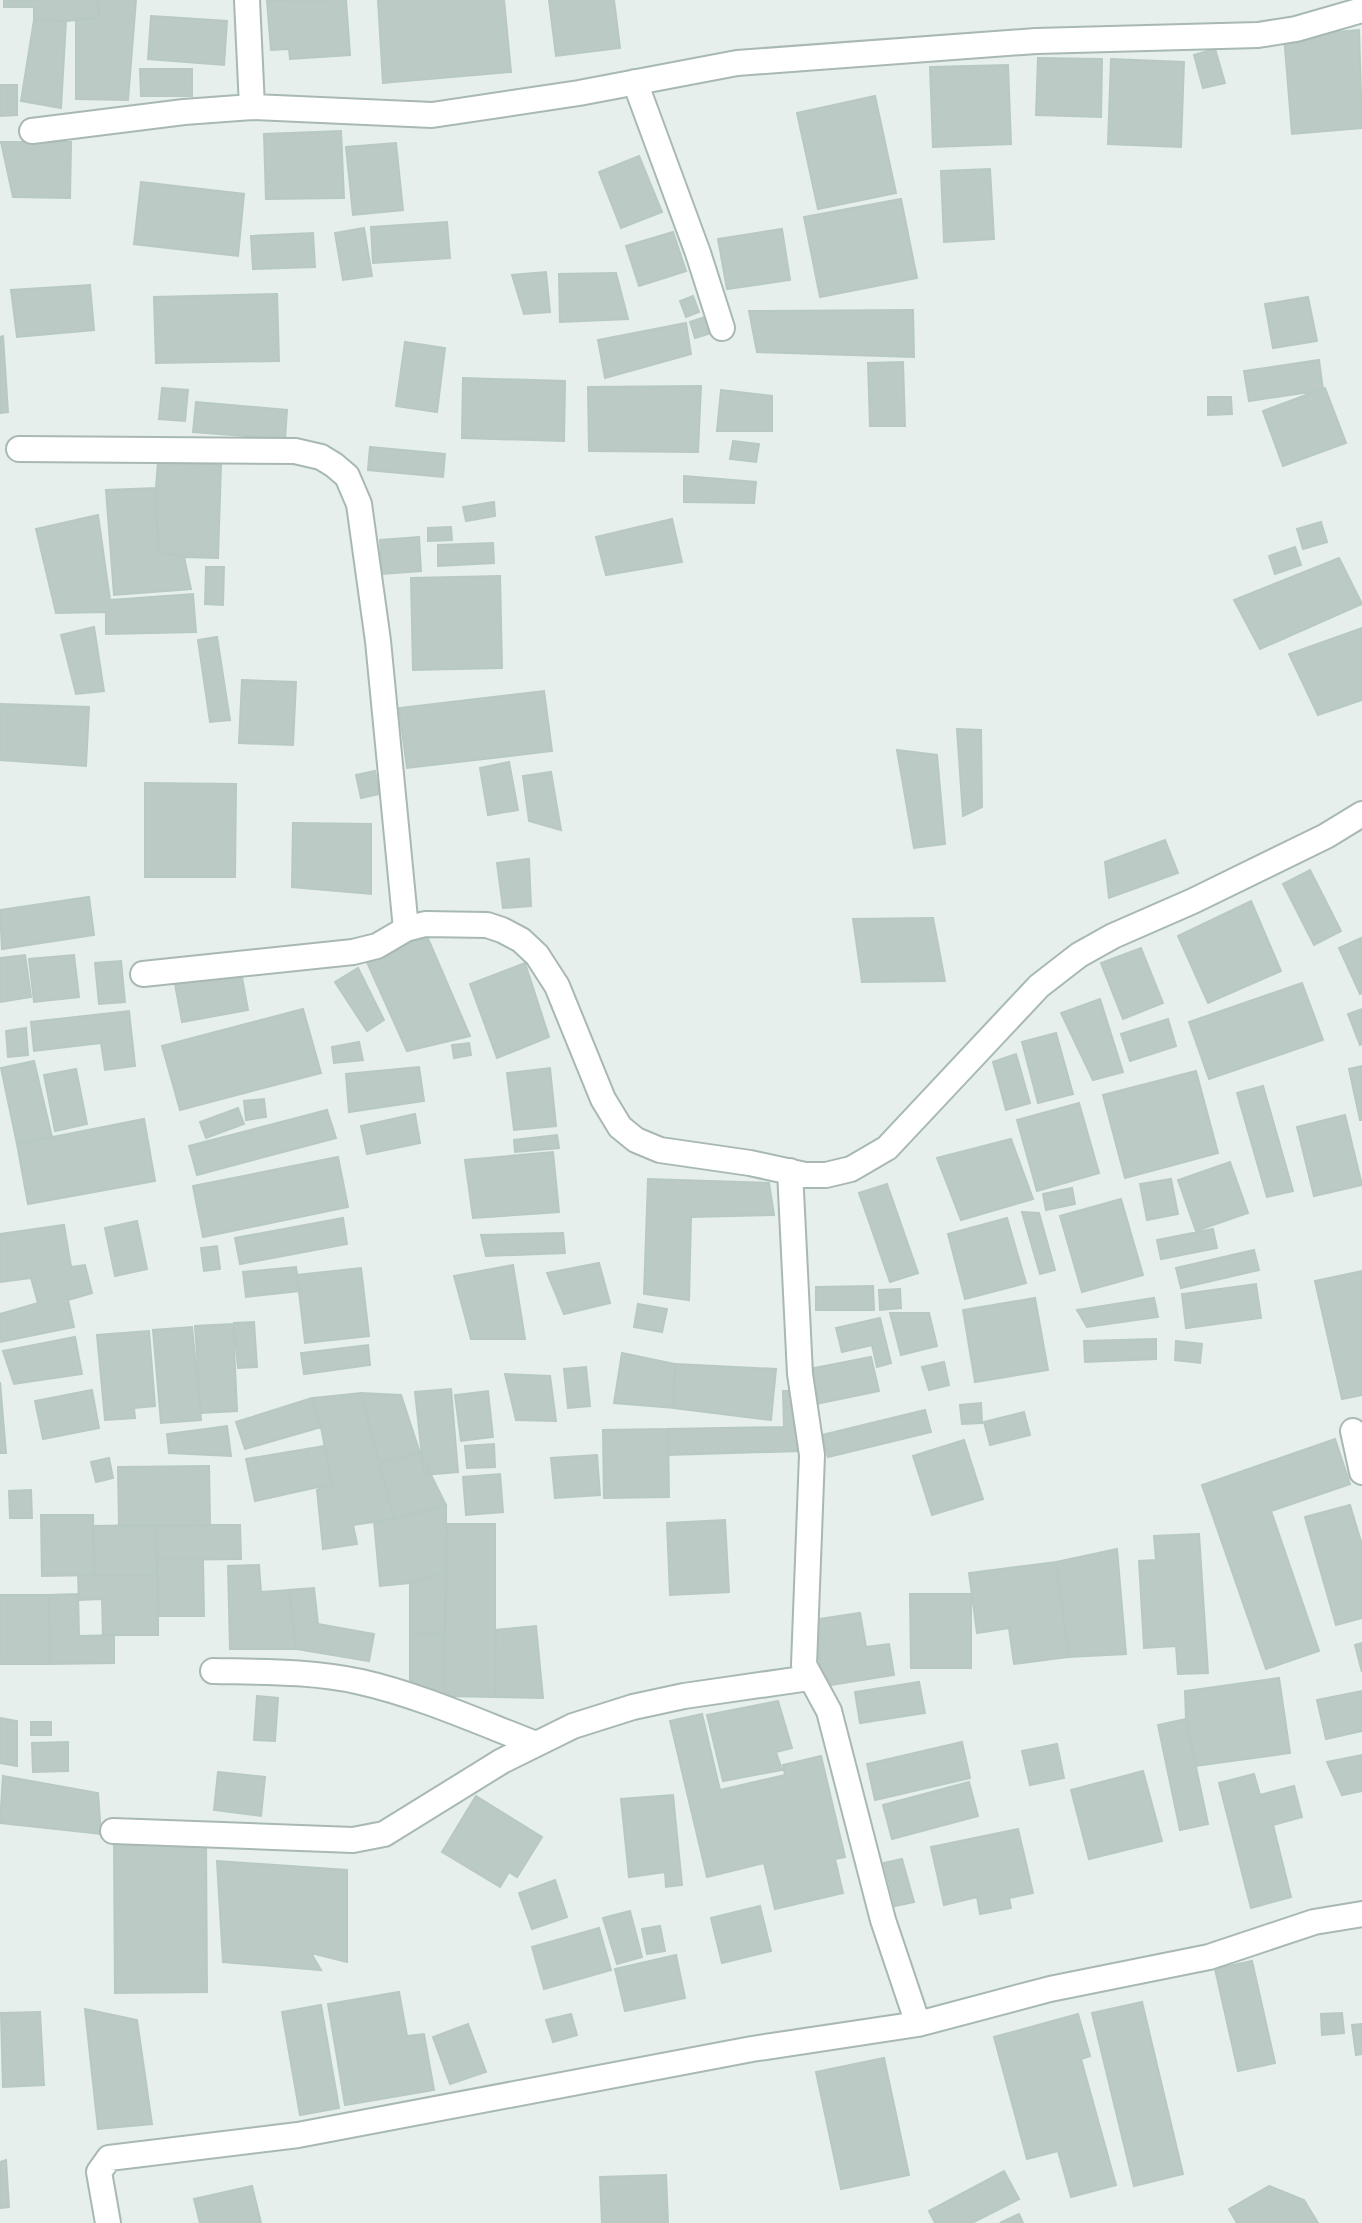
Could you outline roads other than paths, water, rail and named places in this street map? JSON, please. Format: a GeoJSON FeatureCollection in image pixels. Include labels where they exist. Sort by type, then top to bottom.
{"type":"FeatureCollection","features":[{"type":"Feature","properties":{"kind":"street"},"geometry":{"type":"LineString","coordinates":[[247,0],[252,107]]}},
{"type":"Feature","properties":{"kind":"street"},"geometry":{"type":"LineString","coordinates":[[32,131],[184,112],[252,107],[432,115],[737,63],[1036,41],[1276,33],[1362,10]]}},
{"type":"Feature","properties":{"kind":"street"},"geometry":{"type":"LineString","coordinates":[[635,82],[722,328]]}},
{"type":"Feature","properties":{"kind":"street"},"geometry":{"type":"LineString","coordinates":[[19,449],[295,451],[321,457],[347,476],[359,504],[376,627],[406,929]]}},
{"type":"Feature","properties":{"kind":"street"},"geometry":{"type":"LineString","coordinates":[[143,974],[353,952],[377,946],[406,929],[425,924],[487,925],[521,940],[537,955],[557,986],[603,1099],[620,1127],[636,1140],[660,1150],[805,1175],[826,1175],[851,1169],[887,1148],[1039,986],[1079,955],[1326,836],[1362,814]]}},
{"type":"Feature","properties":{"kind":"street"},"geometry":{"type":"LineString","coordinates":[[790,1171],[800,1374],[812,1455],[804,1665],[829,1711],[883,1920],[918,2024]]}},
{"type":"Feature","properties":{"kind":"street"},"geometry":{"type":"LineString","coordinates":[[1353,1431],[1362,1472]]}},
{"type":"Feature","properties":{"kind":"street"},"geometry":{"type":"LineString","coordinates":[[213,1671],[301,1673],[358,1681],[388,1689],[536,1744]]}},
{"type":"Feature","properties":{"kind":"street"},"geometry":{"type":"LineString","coordinates":[[113,1831],[353,1840],[384,1834],[490,1768],[573,1726],[633,1707],[684,1696],[809,1678]]}},
{"type":"Feature","properties":{"kind":"street"},"geometry":{"type":"LineString","coordinates":[[108,2223],[99,2172],[109,2158],[298,2135],[752,2049],[918,2024],[1050,1989],[1209,1957],[1314,1922],[1362,1914]]}}]}
